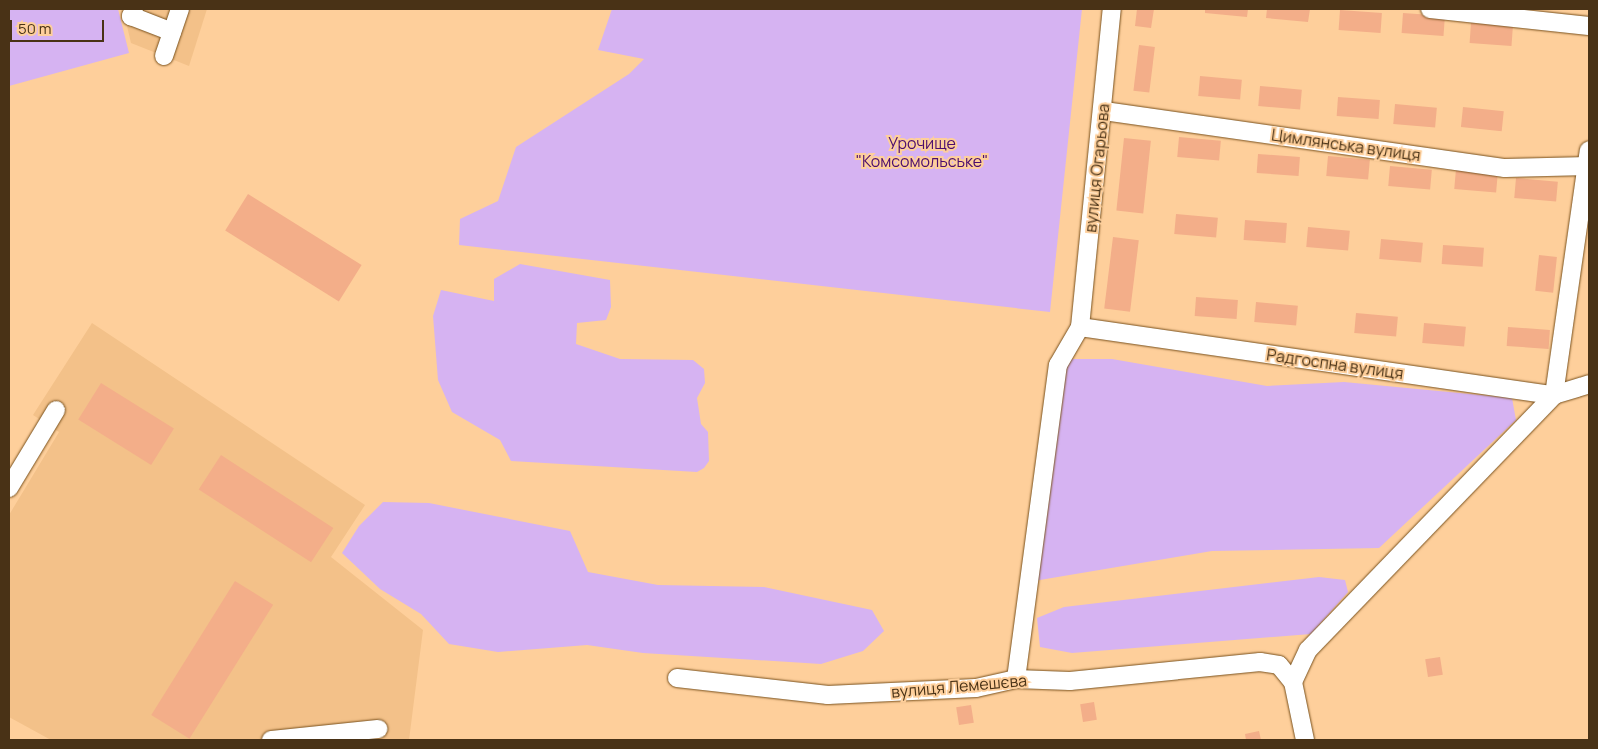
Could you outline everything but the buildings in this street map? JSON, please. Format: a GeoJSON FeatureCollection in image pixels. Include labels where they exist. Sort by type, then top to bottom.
{"type":"FeatureCollection","features":[{"type":"Feature","properties":{"kind":"street"},"geometry":{"type":"LineString","coordinates":[[134,9],[131,16],[172,32]]}},
{"type":"Feature","properties":{"kind":"street"},"geometry":{"type":"LineString","coordinates":[[164,56],[180,9]]}},
{"type":"Feature","properties":{"kind":"street","name":"вулиця Огарьова"},"geometry":{"type":"LineString","coordinates":[[1080,327],[1104,111],[1112,9]]}},
{"type":"Feature","properties":{"kind":"street"},"geometry":{"type":"LineString","coordinates":[[1430,9],[1589,26]]}},
{"type":"Feature","properties":{"kind":"street","name":"Цимлянська вулиця"},"geometry":{"type":"LineString","coordinates":[[1104,111],[1505,168],[1589,161]]}},
{"type":"Feature","properties":{"kind":"street"},"geometry":{"type":"LineString","coordinates":[[1305,740],[1293,682],[1308,650],[1554,395],[1589,161]]}},
{"type":"Feature","properties":{"kind":"street"},"geometry":{"type":"LineString","coordinates":[[1016,679],[1058,365],[1080,327]]}},
{"type":"Feature","properties":{"kind":"street","name":"Радгоспна вулиця"},"geometry":{"type":"LineString","coordinates":[[1080,327],[1554,395],[1589,384]]}},
{"type":"Feature","properties":{"kind":"street"},"geometry":{"type":"LineString","coordinates":[[9,488],[56,410]]}},
{"type":"Feature","properties":{"kind":"street","name":"вулиця Лемешєва"},"geometry":{"type":"LineString","coordinates":[[677,678],[828,695],[976,688],[1016,679],[1070,681],[1260,662],[1279,665],[1293,682]]}},
{"type":"Feature","properties":{"kind":"street"},"geometry":{"type":"LineString","coordinates":[[271,740],[378,728]]}},
{"type":"Feature","properties":{"kind":"shaded area"},"geometry":{"type":"Polygon","coordinates":[[[123,9],[207,9],[189,66],[131,43],[123,9]]]}},
{"type":"Feature","properties":{"kind":"shaded area"},"geometry":{"type":"Polygon","coordinates":[[[92,323],[365,505],[331,557],[423,630],[409,740],[51,740],[9,717],[9,515],[59,432],[33,415],[92,323]]]}},
{"type":"Feature","properties":{"kind":"green space"},"geometry":{"type":"Polygon","coordinates":[[[9,9],[118,9],[129,53],[9,86],[9,9]]]}},
{"type":"Feature","properties":{"kind":"green space","name":"Урочище \"Комсомольське\""},"geometry":{"type":"Polygon","coordinates":[[[612,9],[1082,9],[1050,312],[459,245],[460,219],[498,201],[516,147],[629,74],[644,59],[598,50],[612,9]]]}},
{"type":"Feature","properties":{"kind":"green space"},"geometry":{"type":"Polygon","coordinates":[[[520,264],[610,280],[611,307],[606,320],[577,323],[576,344],[620,359],[693,360],[704,369],[705,383],[697,398],[701,424],[708,432],[709,461],[704,468],[697,472],[511,461],[500,440],[452,412],[438,380],[433,316],[441,290],[494,301],[494,279],[520,264]]]}},
{"type":"Feature","properties":{"kind":"green space"},"geometry":{"type":"Polygon","coordinates":[[[1063,359],[1112,359],[1267,386],[1344,382],[1512,398],[1516,420],[1379,548],[1212,551],[1028,582],[1063,359]]]}},
{"type":"Feature","properties":{"kind":"green space"},"geometry":{"type":"Polygon","coordinates":[[[383,502],[429,503],[570,531],[588,572],[658,585],[764,587],[872,610],[884,631],[863,651],[821,664],[643,653],[587,645],[498,652],[449,644],[421,614],[380,589],[342,553],[359,526],[383,502]]]}},
{"type":"Feature","properties":{"kind":"green space"},"geometry":{"type":"Polygon","coordinates":[[[1319,577],[1345,580],[1348,592],[1311,634],[1072,653],[1040,647],[1037,618],[1064,607],[1319,577]]]}}]}
